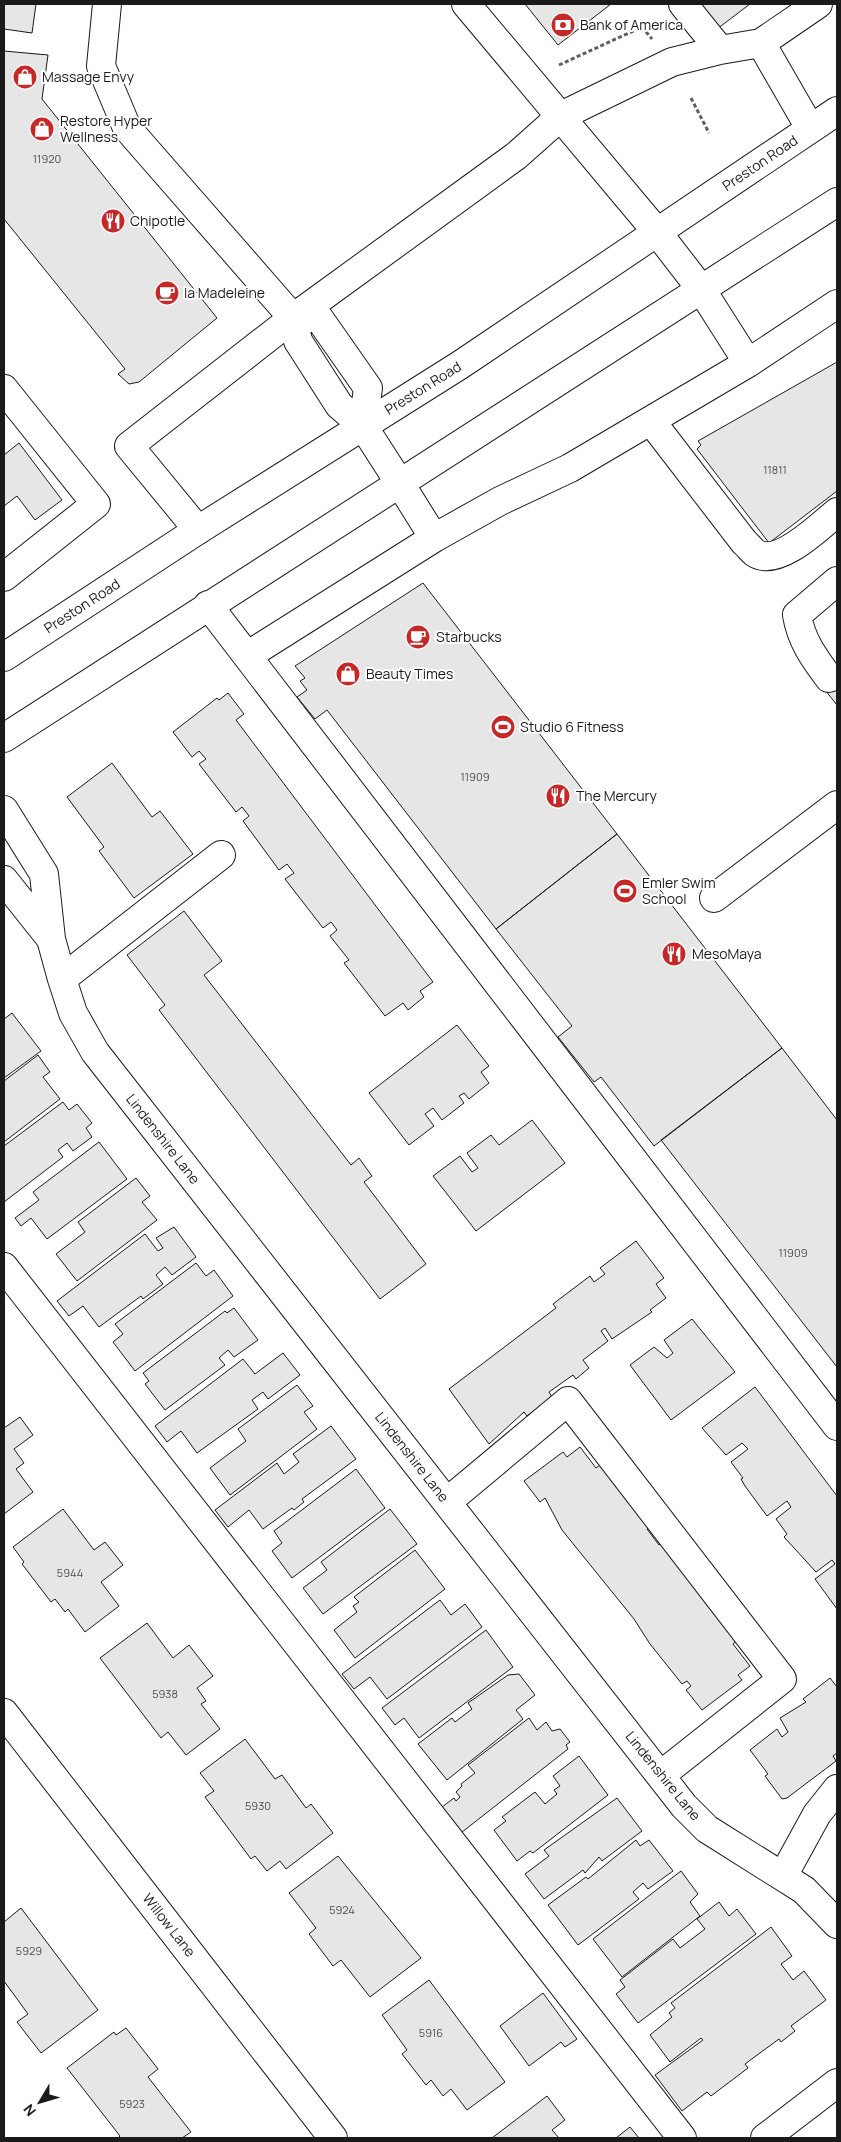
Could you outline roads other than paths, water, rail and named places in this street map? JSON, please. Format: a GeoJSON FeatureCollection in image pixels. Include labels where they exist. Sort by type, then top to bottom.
{"type":"FeatureCollection","features":[{"type":"Feature","properties":{"kind":"main road"},"geometry":{"type":"LineString","coordinates":[[107,4],[101,66],[127,128],[293,318],[319,318],[368,388],[363,426],[434,538]]}},
{"type":"Feature","properties":{"kind":"main road"},"geometry":{"type":"LineString","coordinates":[[466,4],[657,232],[701,288],[748,363]]}},
{"type":"Feature","properties":{"kind":"main road"},"geometry":{"type":"LineString","coordinates":[[683,4],[720,50]]}},
{"type":"Feature","properties":{"kind":"main road"},"geometry":{"type":"LineString","coordinates":[[198,530],[129,446],[293,318],[516,156],[560,116],[672,62],[720,50],[761,43],[818,4]]}},
{"type":"Feature","properties":{"kind":"main road"},"geometry":{"type":"LineString","coordinates":[[761,43],[810,128]]}},
{"type":"Feature","properties":{"kind":"main road","name":"Preston Road"},"geometry":{"type":"LineString","coordinates":[[4,657],[198,530],[460,365],[837,111]]}},
{"type":"Feature","properties":{"kind":"main road"},"geometry":{"type":"LineString","coordinates":[[4,738],[208,604],[837,202]]}},
{"type":"Feature","properties":{"kind":"main road"},"geometry":{"type":"LineString","coordinates":[[247,656],[434,538],[500,501],[570,468],[748,363],[837,304]]}},
{"type":"Feature","properties":{"kind":"main road"},"geometry":{"type":"LineString","coordinates":[[4,389],[96,504],[4,577]]}},
{"type":"Feature","properties":{"kind":"main road"},"geometry":{"type":"LineString","coordinates":[[650,420],[744,542],[756,554],[774,556],[793,547],[837,512]]}},
{"type":"Feature","properties":{"kind":"main road"},"geometry":{"type":"LineString","coordinates":[[833,671],[814,658],[800,632],[797,615],[812,600],[837,581]]}},
{"type":"Feature","properties":{"kind":"main road"},"geometry":{"type":"LineString","coordinates":[[208,604],[837,1426]]}},
{"type":"Feature","properties":{"kind":"main road"},"geometry":{"type":"LineString","coordinates":[[714,898],[837,805]]}},
{"type":"Feature","properties":{"kind":"main road","name":"Lindenshire Lane"},"geometry":{"type":"LineString","coordinates":[[4,810],[44,874],[52,939],[62,979],[73,1013],[95,1052],[684,1806],[707,1829],[804,1890],[837,1924]]}},
{"type":"Feature","properties":{"kind":"main road"},"geometry":{"type":"LineString","coordinates":[[62,979],[221,855]]}},
{"type":"Feature","properties":{"kind":"main road","name":"Lindenshire Lane"},"geometry":{"type":"LineString","coordinates":[[4,880],[52,939]]}},
{"type":"Feature","properties":{"kind":"main road"},"geometry":{"type":"LineString","coordinates":[[4,1267],[682,2138]]}},
{"type":"Feature","properties":{"kind":"main road"},"geometry":{"type":"LineString","coordinates":[[447,1502],[568,1401],[782,1679],[660,1775]]}},
{"type":"Feature","properties":{"kind":"main road","name":"Willow Lane"},"geometry":{"type":"LineString","coordinates":[[4,1713],[333,2138]]}},
{"type":"Feature","properties":{"kind":"main road"},"geometry":{"type":"LineString","coordinates":[[783,1876],[817,1814],[837,1788]]}},
{"type":"Feature","properties":{"kind":"main road"},"geometry":{"type":"LineString","coordinates":[[765,2138],[837,2083]]}},
{"type":"Feature","properties":{"kind":"place","name":"Bank of America"},"geometry":{"type":"Point","coordinates":[563,25]}},
{"type":"Feature","properties":{"kind":"place","name":"Massage Envy"},"geometry":{"type":"Point","coordinates":[25,77]}},
{"type":"Feature","properties":{"kind":"place","name":"Restore Hyper Wellness"},"geometry":{"type":"Point","coordinates":[42,129]}},
{"type":"Feature","properties":{"kind":"place","name":"Chipotle"},"geometry":{"type":"Point","coordinates":[113,221]}},
{"type":"Feature","properties":{"kind":"place","name":"la Madeleine"},"geometry":{"type":"Point","coordinates":[167,293]}},
{"type":"Feature","properties":{"kind":"place","name":"Starbucks"},"geometry":{"type":"Point","coordinates":[418,637]}},
{"type":"Feature","properties":{"kind":"place","name":"Beauty Times"},"geometry":{"type":"Point","coordinates":[348,674]}},
{"type":"Feature","properties":{"kind":"place","name":"Studio 6 Fitness"},"geometry":{"type":"Point","coordinates":[503,727]}},
{"type":"Feature","properties":{"kind":"place","name":"The Mercury"},"geometry":{"type":"Point","coordinates":[558,796]}},
{"type":"Feature","properties":{"kind":"place","name":"Emler Swim School"},"geometry":{"type":"Point","coordinates":[625,891]}},
{"type":"Feature","properties":{"kind":"place","name":"MesoMaya"},"geometry":{"type":"Point","coordinates":[674,954]}}]}
